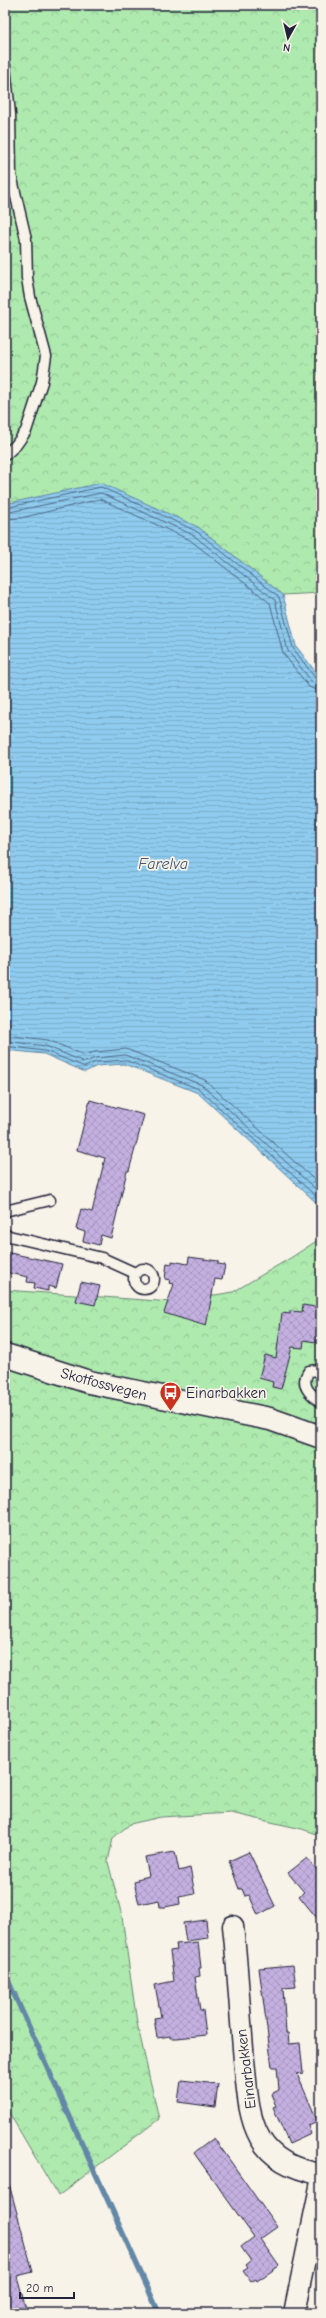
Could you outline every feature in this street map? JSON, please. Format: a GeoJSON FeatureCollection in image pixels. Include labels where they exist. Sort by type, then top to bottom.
{"type":"FeatureCollection","features":[{"type":"Feature","properties":{"kind":"main road","name":"Skotfossvegen"},"geometry":{"type":"LineString","coordinates":[[5,1355],[89,1382],[270,1419],[321,1437]]}},
{"type":"Feature","properties":{"kind":"street","name":"Einarbakken"},"geometry":{"type":"LineString","coordinates":[[233,1926],[246,2075],[254,2124],[260,2138],[283,2162],[308,2172],[321,2174]]}},
{"type":"Feature","properties":{"kind":"street"},"geometry":{"type":"LineString","coordinates":[[294,2313],[321,2182]]}},
{"type":"Feature","properties":{"kind":"lane"},"geometry":{"type":"LineString","coordinates":[[5,66],[10,114],[11,174],[26,239],[27,278],[30,297],[46,356],[42,382],[26,431],[16,445],[5,455]]}},
{"type":"Feature","properties":{"kind":"lane"},"geometry":{"type":"LineString","coordinates":[[5,1211],[50,1200]]}},
{"type":"Feature","properties":{"kind":"lane"},"geometry":{"type":"LineString","coordinates":[[5,1235],[102,1258],[135,1273]]}},
{"type":"Feature","properties":{"kind":"lane"},"geometry":{"type":"LineString","coordinates":[[321,1370],[309,1371],[305,1381],[306,1389],[321,1402]]}},
{"type":"Feature","properties":{"kind":"green space"},"geometry":{"type":"Polygon","coordinates":[[[5,5],[321,5],[321,593],[283,595],[198,527],[17,503],[5,504],[5,5]]]}},
{"type":"Feature","properties":{"kind":"green space"},"geometry":{"type":"Polygon","coordinates":[[[321,1238],[321,1836],[302,1829],[231,1813],[161,1817],[130,1824],[113,1838],[108,1862],[122,1916],[137,2023],[159,2119],[58,2196],[5,2106],[5,1290],[172,1302],[233,1292],[321,1238]]]}},
{"type":"Feature","properties":{"kind":"water","name":"Farelva"},"geometry":{"type":"Polygon","coordinates":[[[101,483],[198,527],[283,595],[296,646],[321,679],[321,1207],[198,1093],[124,1064],[97,1066],[85,1072],[44,1054],[5,1050],[5,504],[101,483]]]}},
{"type":"Feature","properties":{"kind":"building"},"geometry":{"type":"Polygon","coordinates":[[[90,1100],[144,1115],[129,1171],[127,1171],[111,1238],[101,1235],[99,1245],[83,1241],[85,1232],[76,1229],[81,1209],[92,1212],[105,1158],[77,1150],[90,1100]]]}},
{"type":"Feature","properties":{"kind":"building"},"geometry":{"type":"Polygon","coordinates":[[[5,1252],[62,1264],[56,1288],[48,1286],[48,1291],[34,1288],[35,1283],[27,1282],[28,1277],[5,1272],[5,1252]]]}},
{"type":"Feature","properties":{"kind":"building"},"geometry":{"type":"Polygon","coordinates":[[[189,1257],[218,1261],[218,1264],[225,1265],[222,1280],[215,1279],[206,1326],[164,1313],[174,1284],[169,1283],[170,1280],[165,1279],[167,1263],[172,1264],[172,1261],[188,1264],[189,1257]]]}},
{"type":"Feature","properties":{"kind":"building"},"geometry":{"type":"Polygon","coordinates":[[[81,1282],[100,1286],[95,1305],[76,1301],[81,1282]]]}},
{"type":"Feature","properties":{"kind":"building"},"geometry":{"type":"Polygon","coordinates":[[[303,1305],[321,1308],[321,1343],[304,1340],[303,1348],[292,1347],[281,1389],[272,1387],[273,1382],[259,1378],[265,1355],[276,1358],[282,1313],[290,1314],[290,1311],[302,1312],[303,1305]]]}},
{"type":"Feature","properties":{"kind":"building"},"geometry":{"type":"Polygon","coordinates":[[[175,1852],[179,1871],[190,1868],[195,1894],[179,1897],[180,1904],[165,1907],[160,1907],[159,1900],[139,1904],[134,1882],[138,1881],[137,1879],[149,1876],[145,1857],[175,1852]]]}},
{"type":"Feature","properties":{"kind":"building"},"geometry":{"type":"Polygon","coordinates":[[[249,1852],[275,1906],[258,1915],[249,1895],[245,1896],[242,1889],[239,1889],[229,1861],[249,1852]]]}},
{"type":"Feature","properties":{"kind":"building"},"geometry":{"type":"Polygon","coordinates":[[[307,1858],[321,1875],[321,1923],[299,1896],[304,1892],[288,1873],[307,1858]]]}},
{"type":"Feature","properties":{"kind":"building"},"geometry":{"type":"Polygon","coordinates":[[[206,1920],[208,1938],[186,1941],[183,1923],[206,1920]]]}},
{"type":"Feature","properties":{"kind":"building"},"geometry":{"type":"Polygon","coordinates":[[[198,1942],[201,1968],[199,1968],[200,1976],[195,1977],[200,2010],[203,2010],[206,2035],[177,2038],[170,2038],[170,2036],[157,2038],[154,2018],[161,2017],[155,1985],[174,1981],[170,1951],[177,1950],[176,1944],[198,1942]]]}},
{"type":"Feature","properties":{"kind":"building"},"geometry":{"type":"Polygon","coordinates":[[[293,1965],[296,1987],[283,1988],[286,2033],[288,2033],[289,2044],[300,2043],[303,2073],[297,2074],[318,2122],[308,2126],[311,2134],[289,2144],[273,2107],[276,2106],[271,2094],[279,2090],[277,2067],[272,2067],[259,1968],[293,1965]]]}},
{"type":"Feature","properties":{"kind":"building"},"geometry":{"type":"Polygon","coordinates":[[[181,2080],[218,2084],[215,2107],[178,2102],[181,2080]]]}},
{"type":"Feature","properties":{"kind":"building"},"geometry":{"type":"Polygon","coordinates":[[[214,2138],[277,2227],[260,2239],[279,2266],[257,2281],[256,2279],[251,2282],[243,2271],[248,2268],[246,2265],[251,2261],[241,2247],[254,2237],[194,2153],[214,2138]]]}},
{"type":"Feature","properties":{"kind":"building"},"geometry":{"type":"Polygon","coordinates":[[[9,2184],[33,2272],[17,2276],[27,2313],[5,2313],[5,2185],[9,2184]]]}},
{"type":"Feature","properties":{"kind":"waterway"},"geometry":{"type":"LineString","coordinates":[[5,1974],[159,2313]]}},
{"type":"Feature","properties":{"kind":"place","name":"Einarbakken"},"geometry":{"type":"Point","coordinates":[170,1412]}}]}
